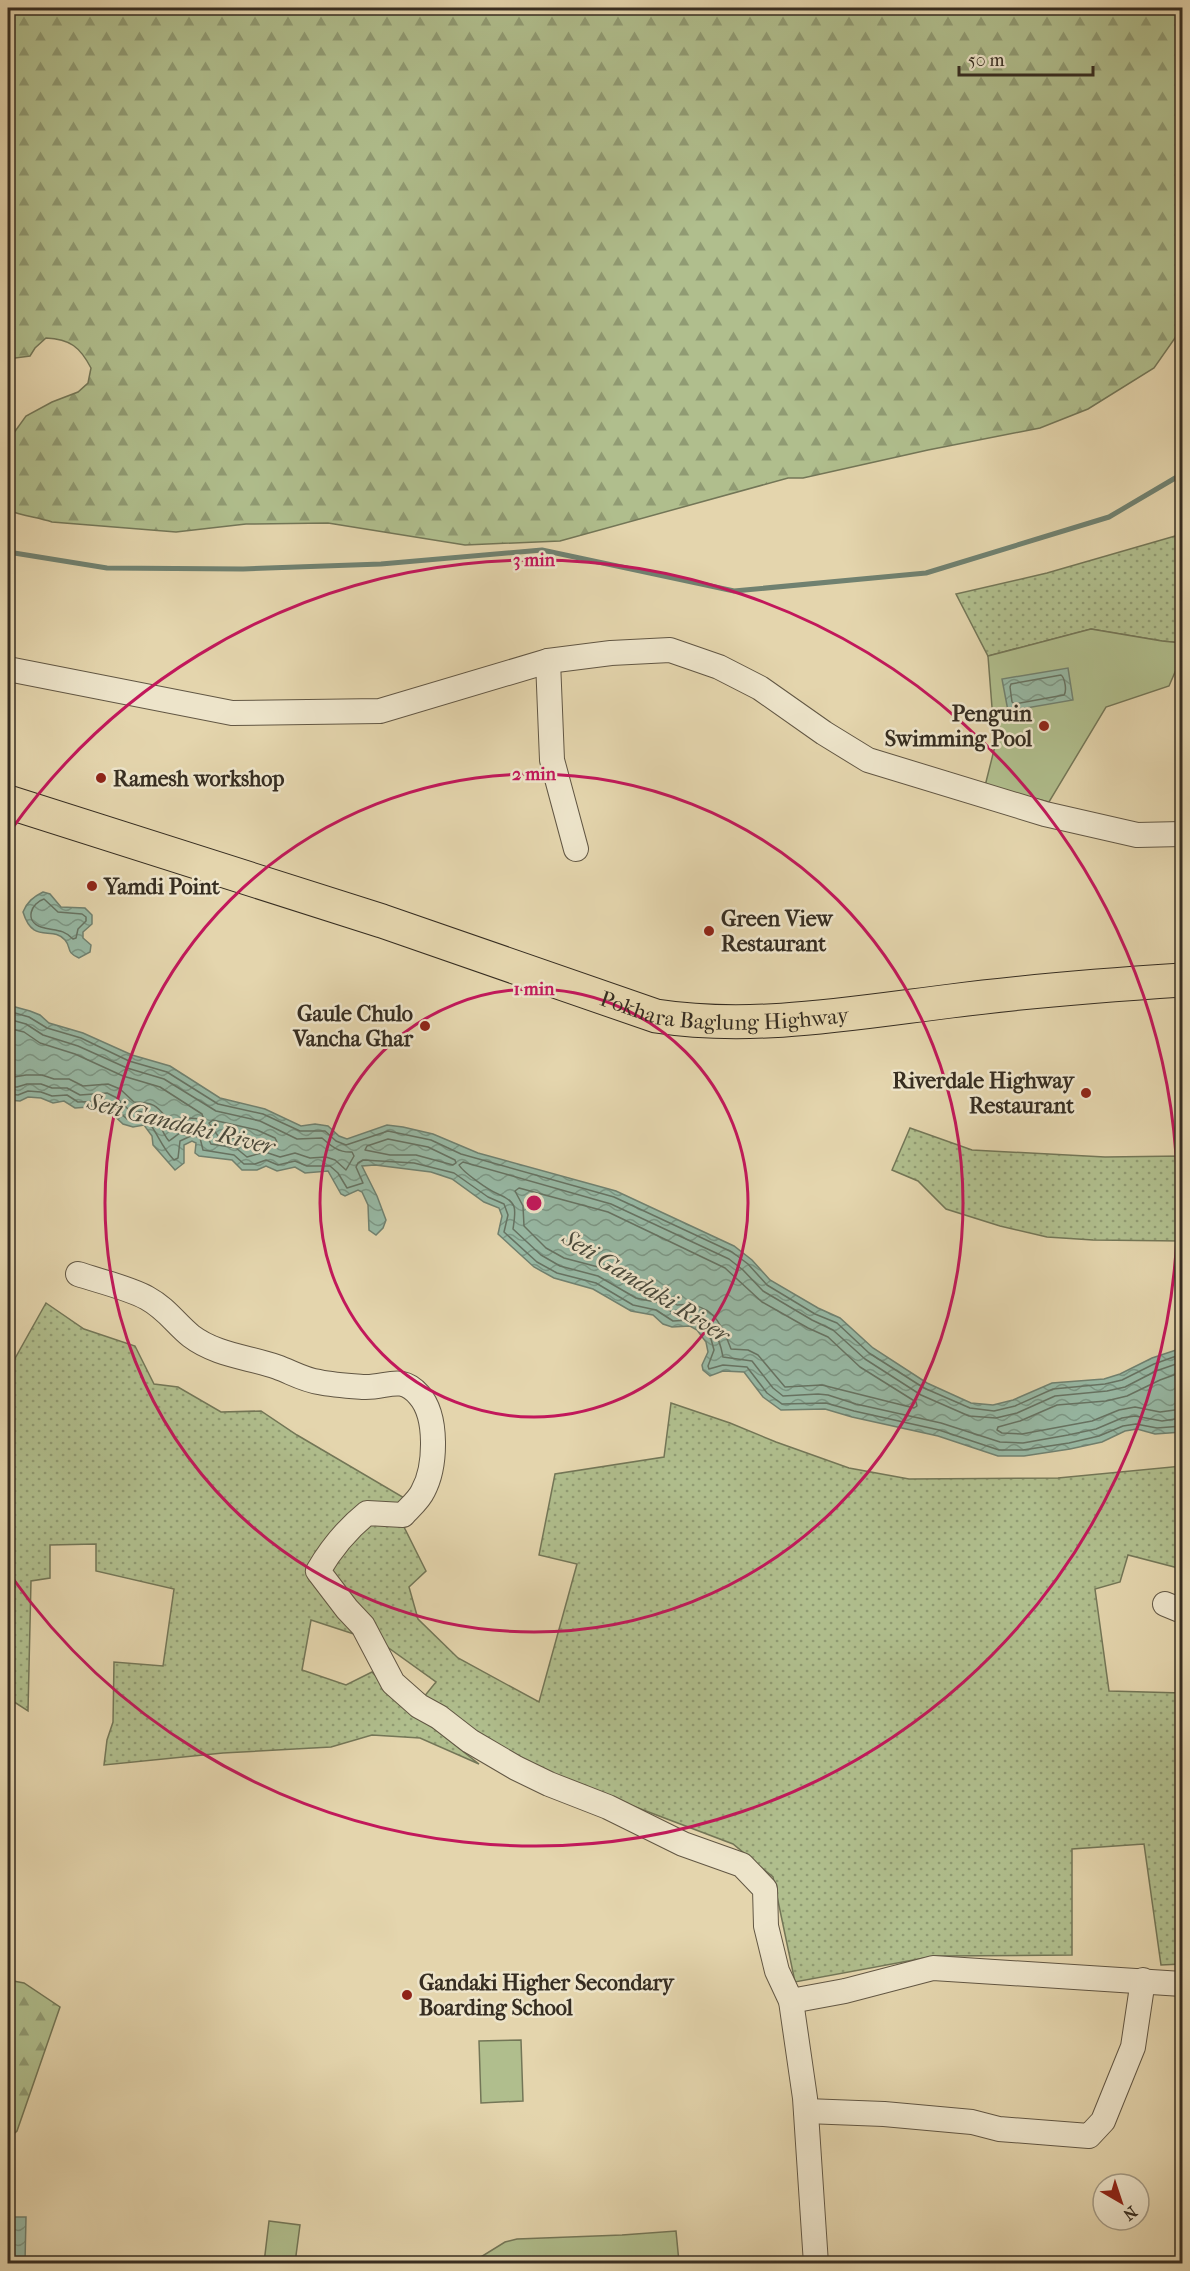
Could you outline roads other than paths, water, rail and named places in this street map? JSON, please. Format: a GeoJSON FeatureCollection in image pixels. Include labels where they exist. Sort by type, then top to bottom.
{"type":"FeatureCollection","features":[{"type":"Feature","properties":{"kind":"highway","name":"Pokhara Baglung Highway"},"geometry":{"type":"LineString","coordinates":[[8,802],[393,925],[656,1017],[690,1022],[810,1018],[1048,990],[1182,980]]}},
{"type":"Feature","properties":{"kind":"street"},"geometry":{"type":"LineString","coordinates":[[8,669],[232,713],[380,711],[548,661],[611,653],[670,650],[719,667],[760,688],[824,734],[868,760],[1045,814],[1137,835],[1182,834]]}},
{"type":"Feature","properties":{"kind":"street"},"geometry":{"type":"LineString","coordinates":[[548,661],[552,760],[576,849]]}},
{"type":"Feature","properties":{"kind":"street"},"geometry":{"type":"LineString","coordinates":[[78,1274],[148,1298],[170,1313],[191,1336],[222,1352],[276,1367],[320,1383],[366,1387],[396,1382],[409,1386],[418,1394],[428,1410],[433,1436],[433,1458],[423,1491],[403,1515],[367,1513],[349,1527],[333,1545],[318,1571],[363,1626],[393,1683],[419,1706],[439,1717],[470,1741],[516,1768],[549,1784],[608,1807],[683,1844],[742,1865],[765,1889],[766,1926],[777,1971],[791,2001],[806,2111],[816,2264]]}},
{"type":"Feature","properties":{"kind":"street"},"geometry":{"type":"LineString","coordinates":[[791,2001],[845,1991],[933,1968],[1182,1984]]}},
{"type":"Feature","properties":{"kind":"street"},"geometry":{"type":"LineString","coordinates":[[806,2111],[939,2119],[972,2122],[999,2129],[1089,2136],[1103,2121],[1133,2047],[1143,1980]]}},
{"type":"Feature","properties":{"kind":"water"},"geometry":{"type":"Polygon","coordinates":[[[1068,668],[1073,700],[1008,711],[1002,679],[1068,668]]]}},
{"type":"Feature","properties":{"kind":"water"},"geometry":{"type":"Polygon","coordinates":[[[43,892],[50,894],[61,907],[85,908],[92,915],[92,924],[83,932],[83,938],[91,945],[90,952],[79,958],[70,952],[67,943],[60,936],[37,931],[27,922],[23,912],[25,908],[31,900],[43,892]]]}},
{"type":"Feature","properties":{"kind":"water","name":"Seti Gandaki River"},"geometry":{"type":"Polygon","coordinates":[[[8,1005],[40,1015],[49,1023],[83,1033],[132,1055],[170,1066],[220,1098],[265,1109],[301,1126],[315,1124],[328,1126],[339,1136],[347,1139],[387,1125],[403,1127],[433,1134],[478,1153],[616,1191],[734,1246],[752,1260],[770,1280],[840,1318],[873,1348],[927,1383],[971,1403],[993,1405],[1013,1400],[1052,1383],[1104,1379],[1182,1348],[1182,1432],[1155,1434],[1137,1429],[1125,1431],[1102,1442],[1070,1449],[1024,1456],[998,1456],[938,1436],[825,1409],[781,1410],[763,1397],[744,1372],[723,1371],[710,1376],[703,1370],[702,1365],[708,1352],[706,1342],[697,1330],[690,1326],[672,1327],[663,1324],[653,1315],[631,1311],[593,1289],[554,1278],[534,1267],[498,1234],[502,1216],[499,1208],[484,1202],[452,1179],[431,1172],[375,1165],[362,1166],[386,1220],[383,1228],[376,1235],[369,1230],[368,1205],[362,1192],[358,1190],[345,1196],[341,1194],[328,1171],[305,1173],[295,1167],[277,1171],[266,1166],[257,1170],[242,1170],[232,1160],[199,1156],[195,1153],[196,1143],[192,1141],[184,1145],[184,1163],[175,1170],[153,1145],[152,1136],[144,1125],[133,1127],[123,1124],[104,1106],[75,1108],[64,1101],[53,1103],[41,1098],[28,1097],[20,1101],[8,1100],[8,1005]]]}},
{"type":"Feature","properties":{"kind":"water"},"geometry":{"type":"Polygon","coordinates":[[[8,2217],[26,2217],[25,2263],[8,2263],[8,2217]]]}},
{"type":"Feature","properties":{"kind":"waterway"},"geometry":{"type":"LineString","coordinates":[[8,552],[107,568],[243,569],[381,564],[542,550],[734,591],[926,573],[1109,517],[1182,474]]}},
{"type":"Feature","properties":{"kind":"place","name":"Penguin Swimming Pool"},"geometry":{"type":"Point","coordinates":[1044,726]}},
{"type":"Feature","properties":{"kind":"place","name":"Ramesh workshop"},"geometry":{"type":"Point","coordinates":[101,778]}},
{"type":"Feature","properties":{"kind":"place","name":"Yamdi Point"},"geometry":{"type":"Point","coordinates":[92,886]}},
{"type":"Feature","properties":{"kind":"place","name":"Green View Restaurant"},"geometry":{"type":"Point","coordinates":[709,931]}},
{"type":"Feature","properties":{"kind":"place","name":"Gaule Chulo Vancha Ghar"},"geometry":{"type":"Point","coordinates":[425,1026]}},
{"type":"Feature","properties":{"kind":"place","name":"Riverdale Highway Restaurant"},"geometry":{"type":"Point","coordinates":[1086,1093]}},
{"type":"Feature","properties":{"kind":"place","name":"Gandaki Higher Secondary Boarding School"},"geometry":{"type":"Point","coordinates":[407,1995]}}]}
